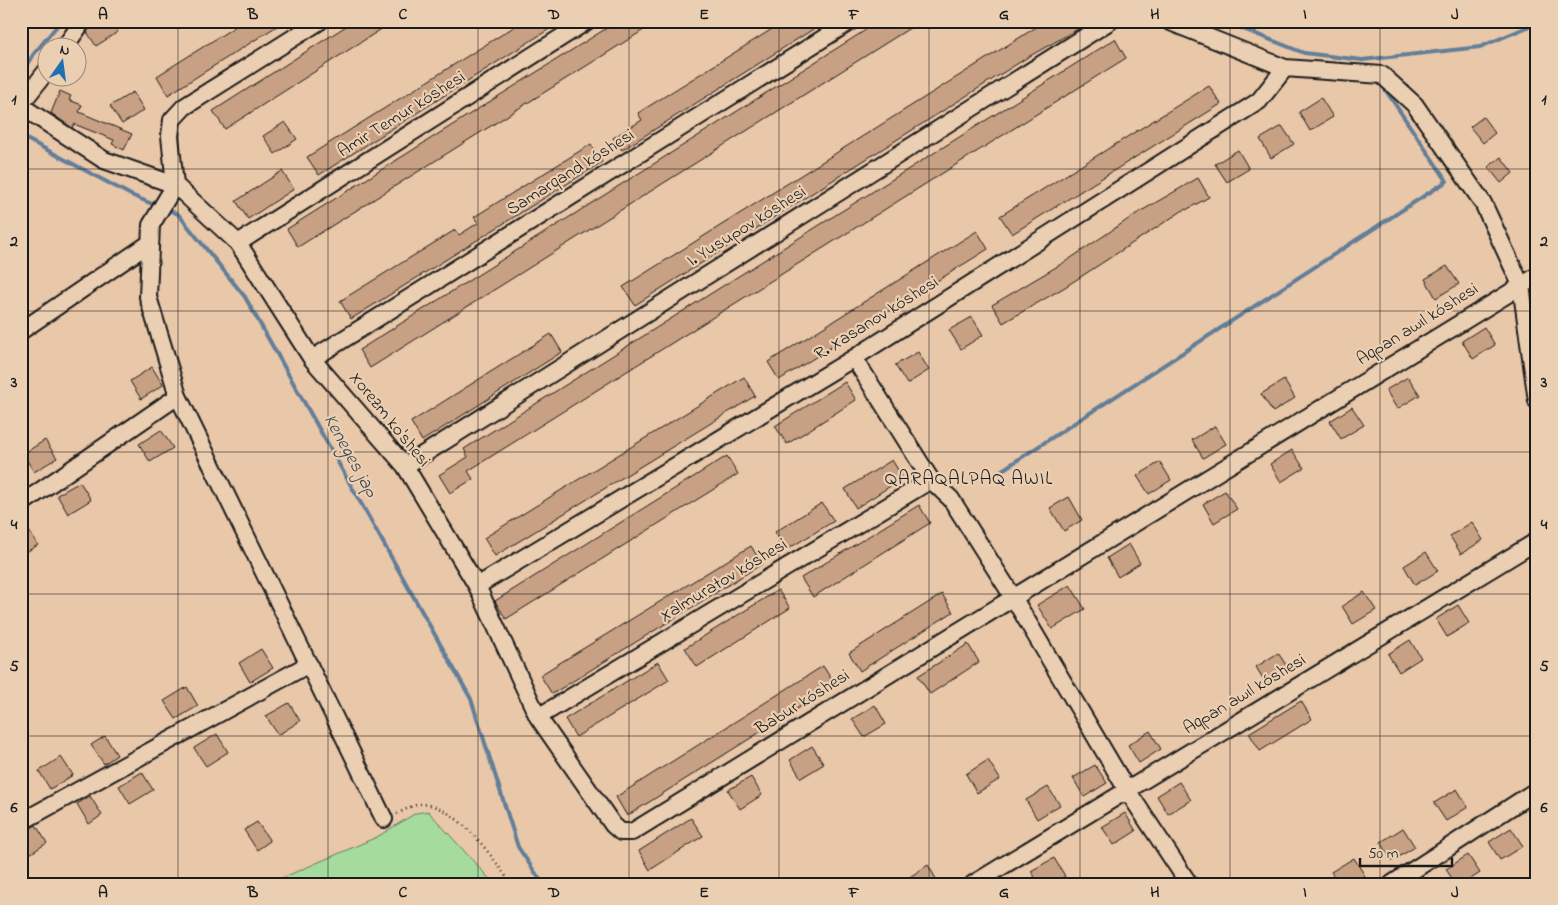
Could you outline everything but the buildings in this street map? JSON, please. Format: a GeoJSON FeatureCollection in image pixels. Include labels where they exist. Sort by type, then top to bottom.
{"type":"FeatureCollection","features":[{"type":"Feature","properties":{"kind":"street"},"geometry":{"type":"LineString","coordinates":[[71,38],[83,21]]}},
{"type":"Feature","properties":{"kind":"street"},"geometry":{"type":"LineString","coordinates":[[320,21],[184,107],[172,120],[170,136],[176,185],[151,224],[148,297],[178,396],[384,819]]}},
{"type":"Feature","properties":{"kind":"street","name":"Amir Temur kóshesi"},"geometry":{"type":"LineString","coordinates":[[238,244],[587,21]]}},
{"type":"Feature","properties":{"kind":"street","name":"Samarqand kóshesi"},"geometry":{"type":"LineString","coordinates":[[312,359],[851,21]]}},
{"type":"Feature","properties":{"kind":"street","name":"I. Yusupov kóshesi"},"geometry":{"type":"LineString","coordinates":[[405,466],[1110,21]]}},
{"type":"Feature","properties":{"kind":"street"},"geometry":{"type":"LineString","coordinates":[[1168,21],[1286,68],[1382,75],[1415,106],[1483,203],[1521,286],[1537,401]]}},
{"type":"Feature","properties":{"kind":"street","name":"R. Xasanov kóshesi"},"geometry":{"type":"LineString","coordinates":[[477,586],[854,358],[1259,101],[1286,68]]}},
{"type":"Feature","properties":{"kind":"street"},"geometry":{"type":"LineString","coordinates":[[38,82],[21,105],[104,160],[176,185]]}},
{"type":"Feature","properties":{"kind":"street","name":"Xorezm ko'shesi"},"geometry":{"type":"LineString","coordinates":[[176,185],[238,244],[312,359],[405,466],[477,586],[538,717],[613,825]]}},
{"type":"Feature","properties":{"kind":"street"},"geometry":{"type":"LineString","coordinates":[[21,331],[150,243]]}},
{"type":"Feature","properties":{"kind":"street","name":"Aqpan awıl kóshesi"},"geometry":{"type":"LineString","coordinates":[[1013,597],[1537,276]]}},
{"type":"Feature","properties":{"kind":"street"},"geometry":{"type":"LineString","coordinates":[[854,358],[931,480],[951,499],[1013,597],[1128,790],[1188,884]]}},
{"type":"Feature","properties":{"kind":"street"},"geometry":{"type":"LineString","coordinates":[[21,504],[178,396]]}},
{"type":"Feature","properties":{"kind":"street","name":"Xalmuratov kóshesi"},"geometry":{"type":"LineString","coordinates":[[538,717],[931,480]]}},
{"type":"Feature","properties":{"kind":"street","name":"Aqpan awıl kóshesi"},"geometry":{"type":"LineString","coordinates":[[973,884],[1537,541]]}},
{"type":"Feature","properties":{"kind":"street","name":"Babur kóshesi"},"geometry":{"type":"LineString","coordinates":[[613,825],[621,832],[632,832],[1013,597]]}},
{"type":"Feature","properties":{"kind":"street"},"geometry":{"type":"LineString","coordinates":[[21,822],[309,664]]}},
{"type":"Feature","properties":{"kind":"street"},"geometry":{"type":"LineString","coordinates":[[1392,884],[1537,790]]}},
{"type":"Feature","properties":{"kind":"path"},"geometry":{"type":"LineString","coordinates":[[384,819],[420,804],[446,810],[486,849],[511,884]]}},
{"type":"Feature","properties":{"kind":"green space"},"geometry":{"type":"Polygon","coordinates":[[[428,811],[494,884],[268,884],[377,837],[416,813],[428,811]]]}},
{"type":"Feature","properties":{"kind":"waterway"},"geometry":{"type":"LineString","coordinates":[[21,73],[61,21]]}},
{"type":"Feature","properties":{"kind":"waterway"},"geometry":{"type":"LineString","coordinates":[[1223,21],[1304,53],[1362,60],[1480,47],[1537,23]]}},
{"type":"Feature","properties":{"kind":"waterway"},"geometry":{"type":"LineString","coordinates":[[993,476],[1447,181],[1382,85]]}},
{"type":"Feature","properties":{"kind":"waterway","name":"Keneges jap"},"geometry":{"type":"LineString","coordinates":[[21,136],[131,195],[157,206]]}},
{"type":"Feature","properties":{"kind":"waterway","name":"Keneges jap"},"geometry":{"type":"LineString","coordinates":[[166,209],[178,214],[245,297],[471,699],[518,847],[543,884]]}},
{"type":"Feature","properties":{"kind":"district","name":"QARAQALPAQ AWIL"},"geometry":{"type":"Point","coordinates":[969,479]}}]}
